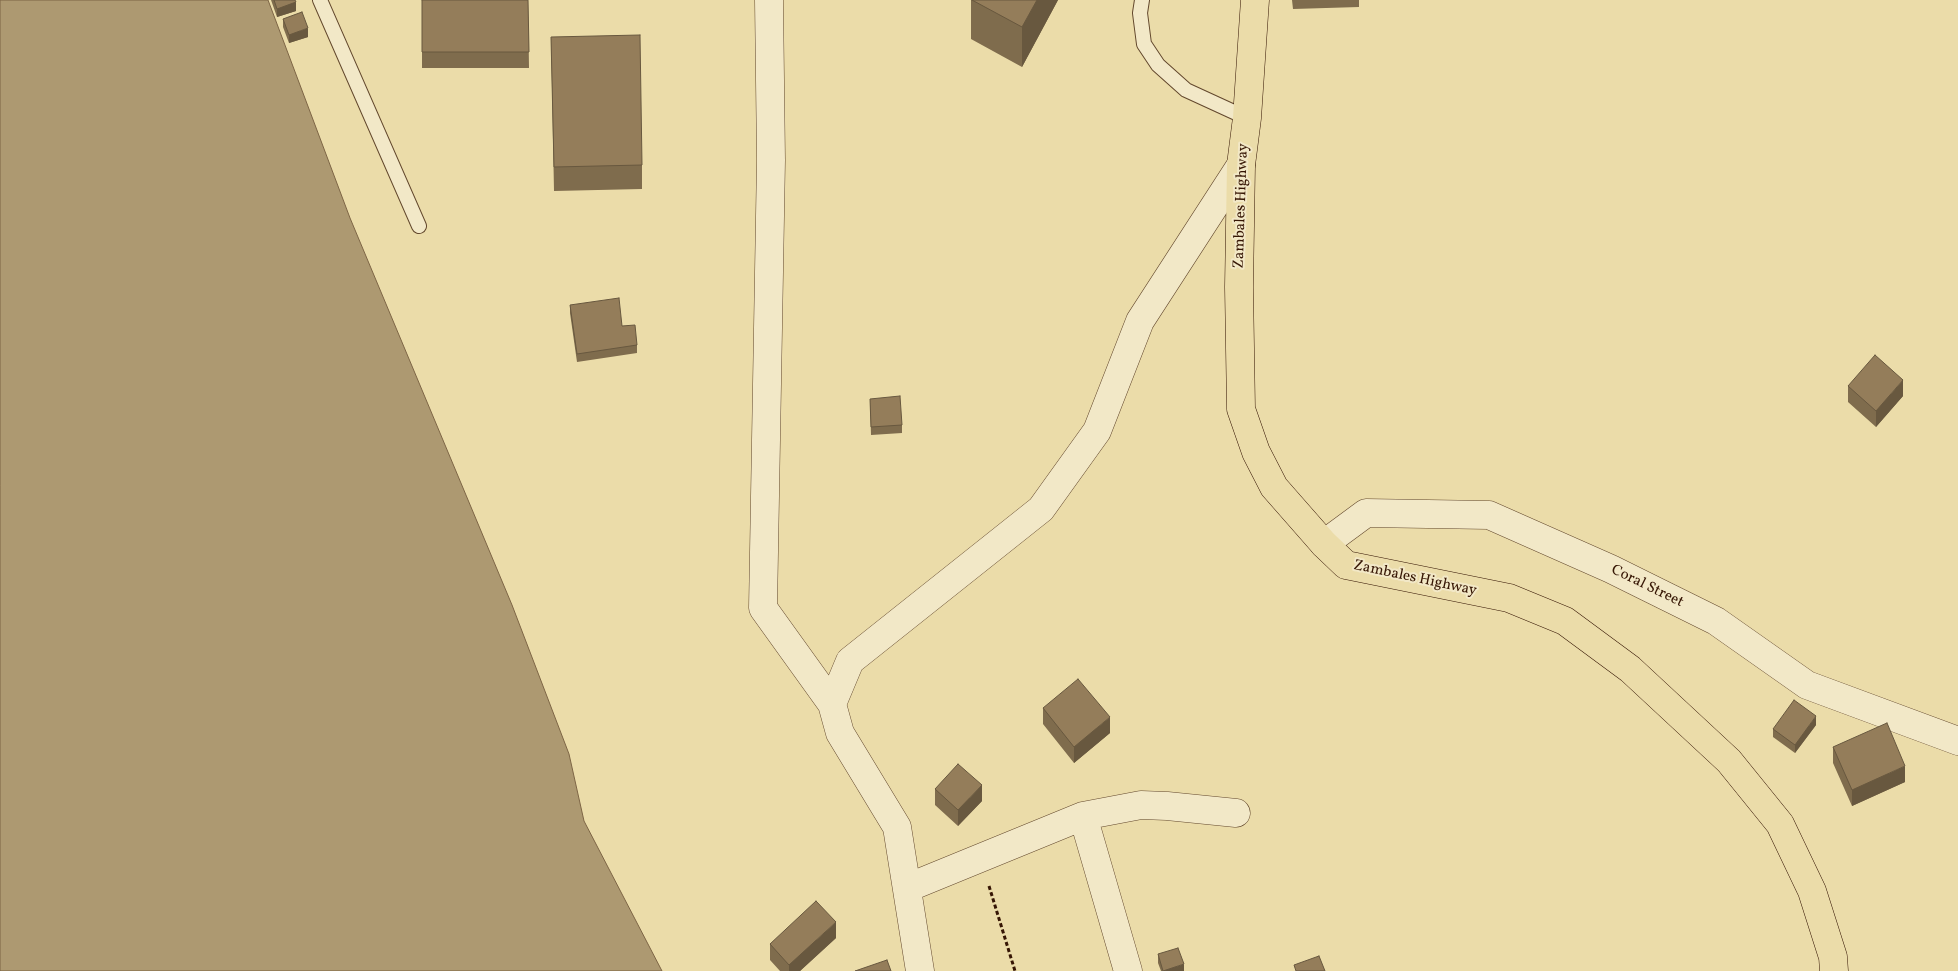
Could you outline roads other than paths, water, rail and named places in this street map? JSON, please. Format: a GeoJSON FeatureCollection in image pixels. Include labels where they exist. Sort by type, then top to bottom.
{"type":"FeatureCollection","features":[{"type":"Feature","properties":{"kind":"main road","name":"Zambales Highway"},"geometry":{"type":"LineString","coordinates":[[1255,0],[1247,118],[1241,165],[1239,287],[1241,409],[1256,452],[1274,487],[1324,544],[1346,565],[1509,598],[1565,621],[1630,670],[1729,761],[1780,824],[1812,892],[1833,957],[1834,971]]}},
{"type":"Feature","properties":{"kind":"street"},"geometry":{"type":"LineString","coordinates":[[769,0],[770,160],[763,608],[832,704],[840,733],[897,827],[920,971]]}},
{"type":"Feature","properties":{"kind":"street"},"geometry":{"type":"LineString","coordinates":[[832,704],[850,661],[1041,508],[1098,430],[1140,321],[1241,165]]}},
{"type":"Feature","properties":{"kind":"street","name":"Coral Street"},"geometry":{"type":"LineString","coordinates":[[1324,544],[1366,513],[1489,515],[1611,569],[1716,621],[1807,685],[1958,741]]}},
{"type":"Feature","properties":{"kind":"street"},"geometry":{"type":"LineString","coordinates":[[907,888],[1083,816],[1141,806],[1167,806],[1236,813]]}},
{"type":"Feature","properties":{"kind":"street"},"geometry":{"type":"LineString","coordinates":[[1083,816],[1128,971]]}},
{"type":"Feature","properties":{"kind":"lane"},"geometry":{"type":"LineString","coordinates":[[320,0],[419,226]]}},
{"type":"Feature","properties":{"kind":"lane"},"geometry":{"type":"LineString","coordinates":[[1142,0],[1140,13],[1144,44],[1158,65],[1186,90],[1247,118]]}}]}
